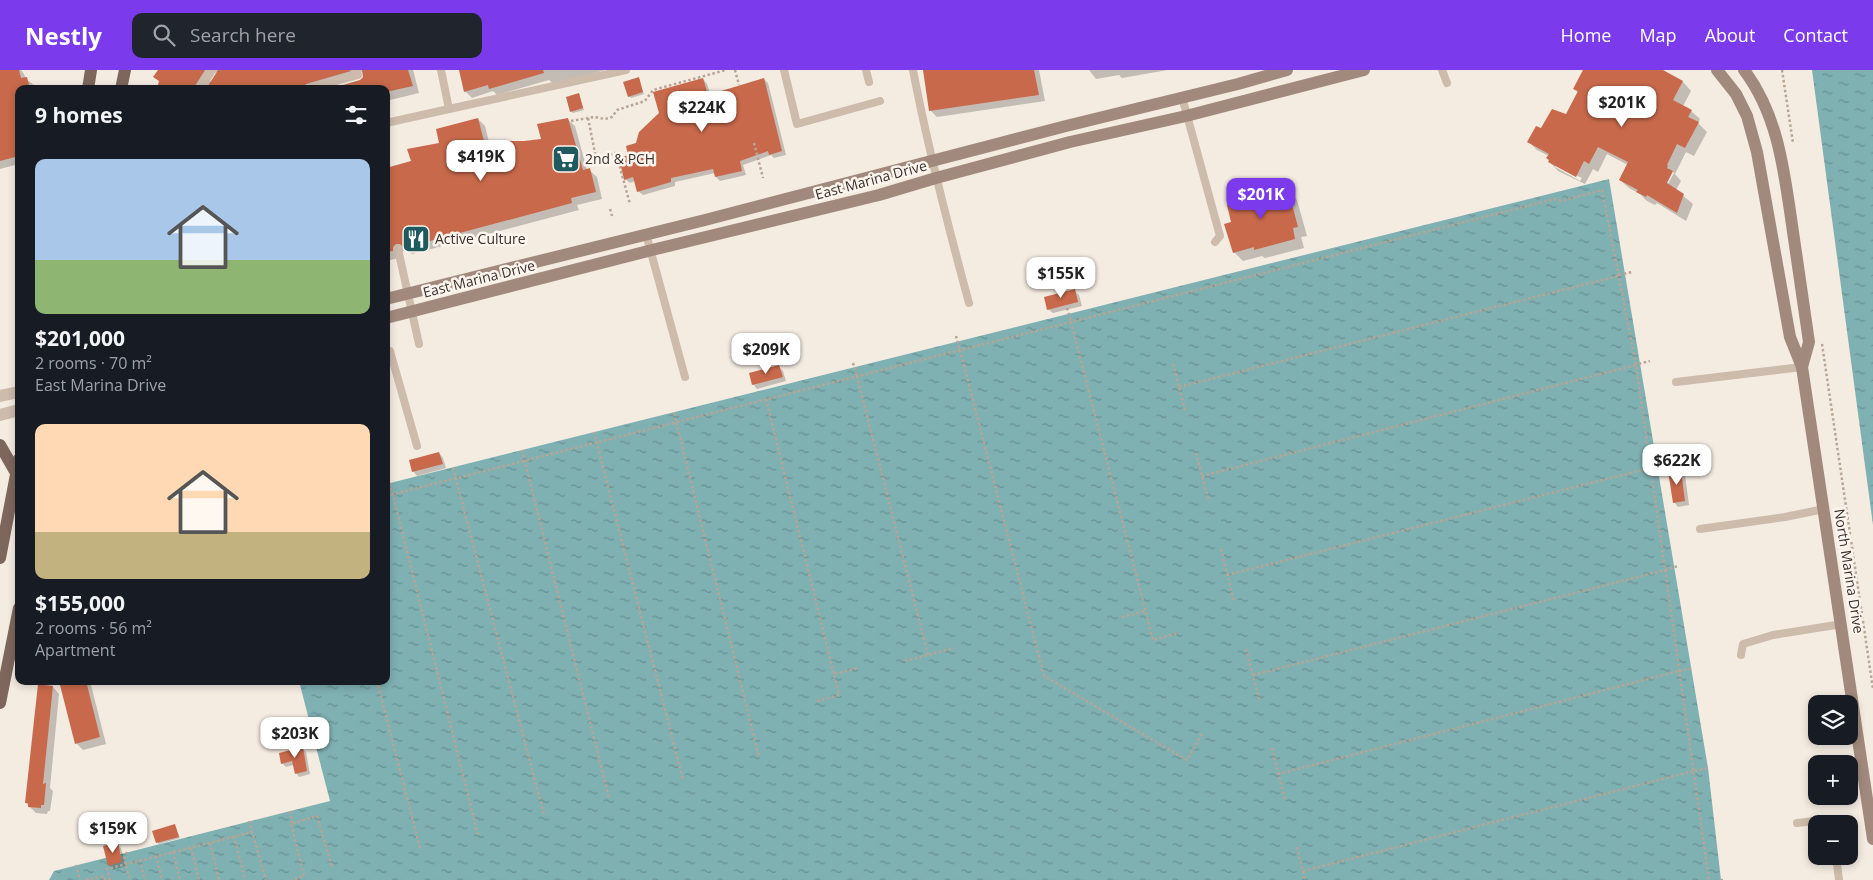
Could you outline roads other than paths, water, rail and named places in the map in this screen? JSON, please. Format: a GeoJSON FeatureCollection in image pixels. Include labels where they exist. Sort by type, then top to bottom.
{"type":"FeatureCollection","features":[{"type":"Feature","properties":{"kind":"main road"},"geometry":{"type":"LineString","coordinates":[[89,85],[91,70]]}},
{"type":"Feature","properties":{"kind":"main road"},"geometry":{"type":"LineString","coordinates":[[122,85],[125,70]]}},
{"type":"Feature","properties":{"kind":"main road","name":"East Marina Drive"},"geometry":{"type":"LineString","coordinates":[[390,298],[1287,70]]}},
{"type":"Feature","properties":{"kind":"main road","name":"East Marina Drive"},"geometry":{"type":"LineString","coordinates":[[390,317],[652,250],[879,195],[1070,142],[1186,116],[1364,70]]}},
{"type":"Feature","properties":{"kind":"main road","name":"North Marina Drive"},"geometry":{"type":"LineString","coordinates":[[1717,70],[1736,94],[1749,122],[1757,152],[1790,337],[1802,367],[1873,839]]}},
{"type":"Feature","properties":{"kind":"main road","name":"North Marina Drive"},"geometry":{"type":"LineString","coordinates":[[1744,70],[1754,82],[1772,121],[1784,171],[1809,342],[1802,367]]}},
{"type":"Feature","properties":{"kind":"main road"},"geometry":{"type":"LineString","coordinates":[[0,446],[15,471]]}},
{"type":"Feature","properties":{"kind":"main road"},"geometry":{"type":"LineString","coordinates":[[0,558],[15,478]]}},
{"type":"Feature","properties":{"kind":"main road"},"geometry":{"type":"LineString","coordinates":[[0,703],[15,628]]}},
{"type":"Feature","properties":{"kind":"street"},"geometry":{"type":"LineString","coordinates":[[0,396],[15,393]]}},
{"type":"Feature","properties":{"kind":"street"},"geometry":{"type":"LineString","coordinates":[[0,415],[15,411]]}},
{"type":"Feature","properties":{"kind":"lane"},"geometry":{"type":"LineString","coordinates":[[203,85],[212,70]]}},
{"type":"Feature","properties":{"kind":"lane"},"geometry":{"type":"LineString","coordinates":[[326,85],[358,75],[356,70]]}},
{"type":"Feature","properties":{"kind":"lane"},"geometry":{"type":"LineString","coordinates":[[441,70],[449,108]]}},
{"type":"Feature","properties":{"kind":"lane"},"geometry":{"type":"LineString","coordinates":[[390,122],[626,70]]}},
{"type":"Feature","properties":{"kind":"lane"},"geometry":{"type":"LineString","coordinates":[[784,70],[797,124],[880,101]]}},
{"type":"Feature","properties":{"kind":"lane"},"geometry":{"type":"LineString","coordinates":[[866,70],[869,82]]}},
{"type":"Feature","properties":{"kind":"lane"},"geometry":{"type":"LineString","coordinates":[[914,70],[936,178],[969,303]]}},
{"type":"Feature","properties":{"kind":"lane"},"geometry":{"type":"LineString","coordinates":[[1442,70],[1446,83]]}},
{"type":"Feature","properties":{"kind":"lane"},"geometry":{"type":"LineString","coordinates":[[1182,97],[1220,236],[1214,242]]}},
{"type":"Feature","properties":{"kind":"lane"},"geometry":{"type":"LineString","coordinates":[[646,234],[652,250],[685,377]]}},
{"type":"Feature","properties":{"kind":"lane"},"geometry":{"type":"LineString","coordinates":[[398,249],[418,344]]}},
{"type":"Feature","properties":{"kind":"lane"},"geometry":{"type":"LineString","coordinates":[[390,351],[417,446]]}},
{"type":"Feature","properties":{"kind":"lane"},"geometry":{"type":"LineString","coordinates":[[1676,382],[1802,367]]}},
{"type":"Feature","properties":{"kind":"lane"},"geometry":{"type":"LineString","coordinates":[[1700,529],[1785,517],[1824,509]]}},
{"type":"Feature","properties":{"kind":"lane"},"geometry":{"type":"LineString","coordinates":[[1741,656],[1743,644],[1773,635],[1842,624]]}},
{"type":"Feature","properties":{"kind":"lane"},"geometry":{"type":"LineString","coordinates":[[1797,824],[1808,822]]}},
{"type":"Feature","properties":{"kind":"lane"},"geometry":{"type":"LineString","coordinates":[[1837,865],[1839,880]]}},
{"type":"Feature","properties":{"kind":"water"},"geometry":{"type":"Polygon","coordinates":[[[1812,70],[1873,70],[1873,525],[1812,70]]]}},
{"type":"Feature","properties":{"kind":"water"},"geometry":{"type":"Polygon","coordinates":[[[1609,179],[1708,768],[1721,880],[49,880],[54,871],[330,801],[300,685],[390,685],[390,483],[1609,179]]]}},
{"type":"Feature","properties":{"kind":"place","name":"2nd & PCH"},"geometry":{"type":"Point","coordinates":[566,159]}},
{"type":"Feature","properties":{"kind":"place","name":"Active Culture"},"geometry":{"type":"Point","coordinates":[416,239]}}]}
